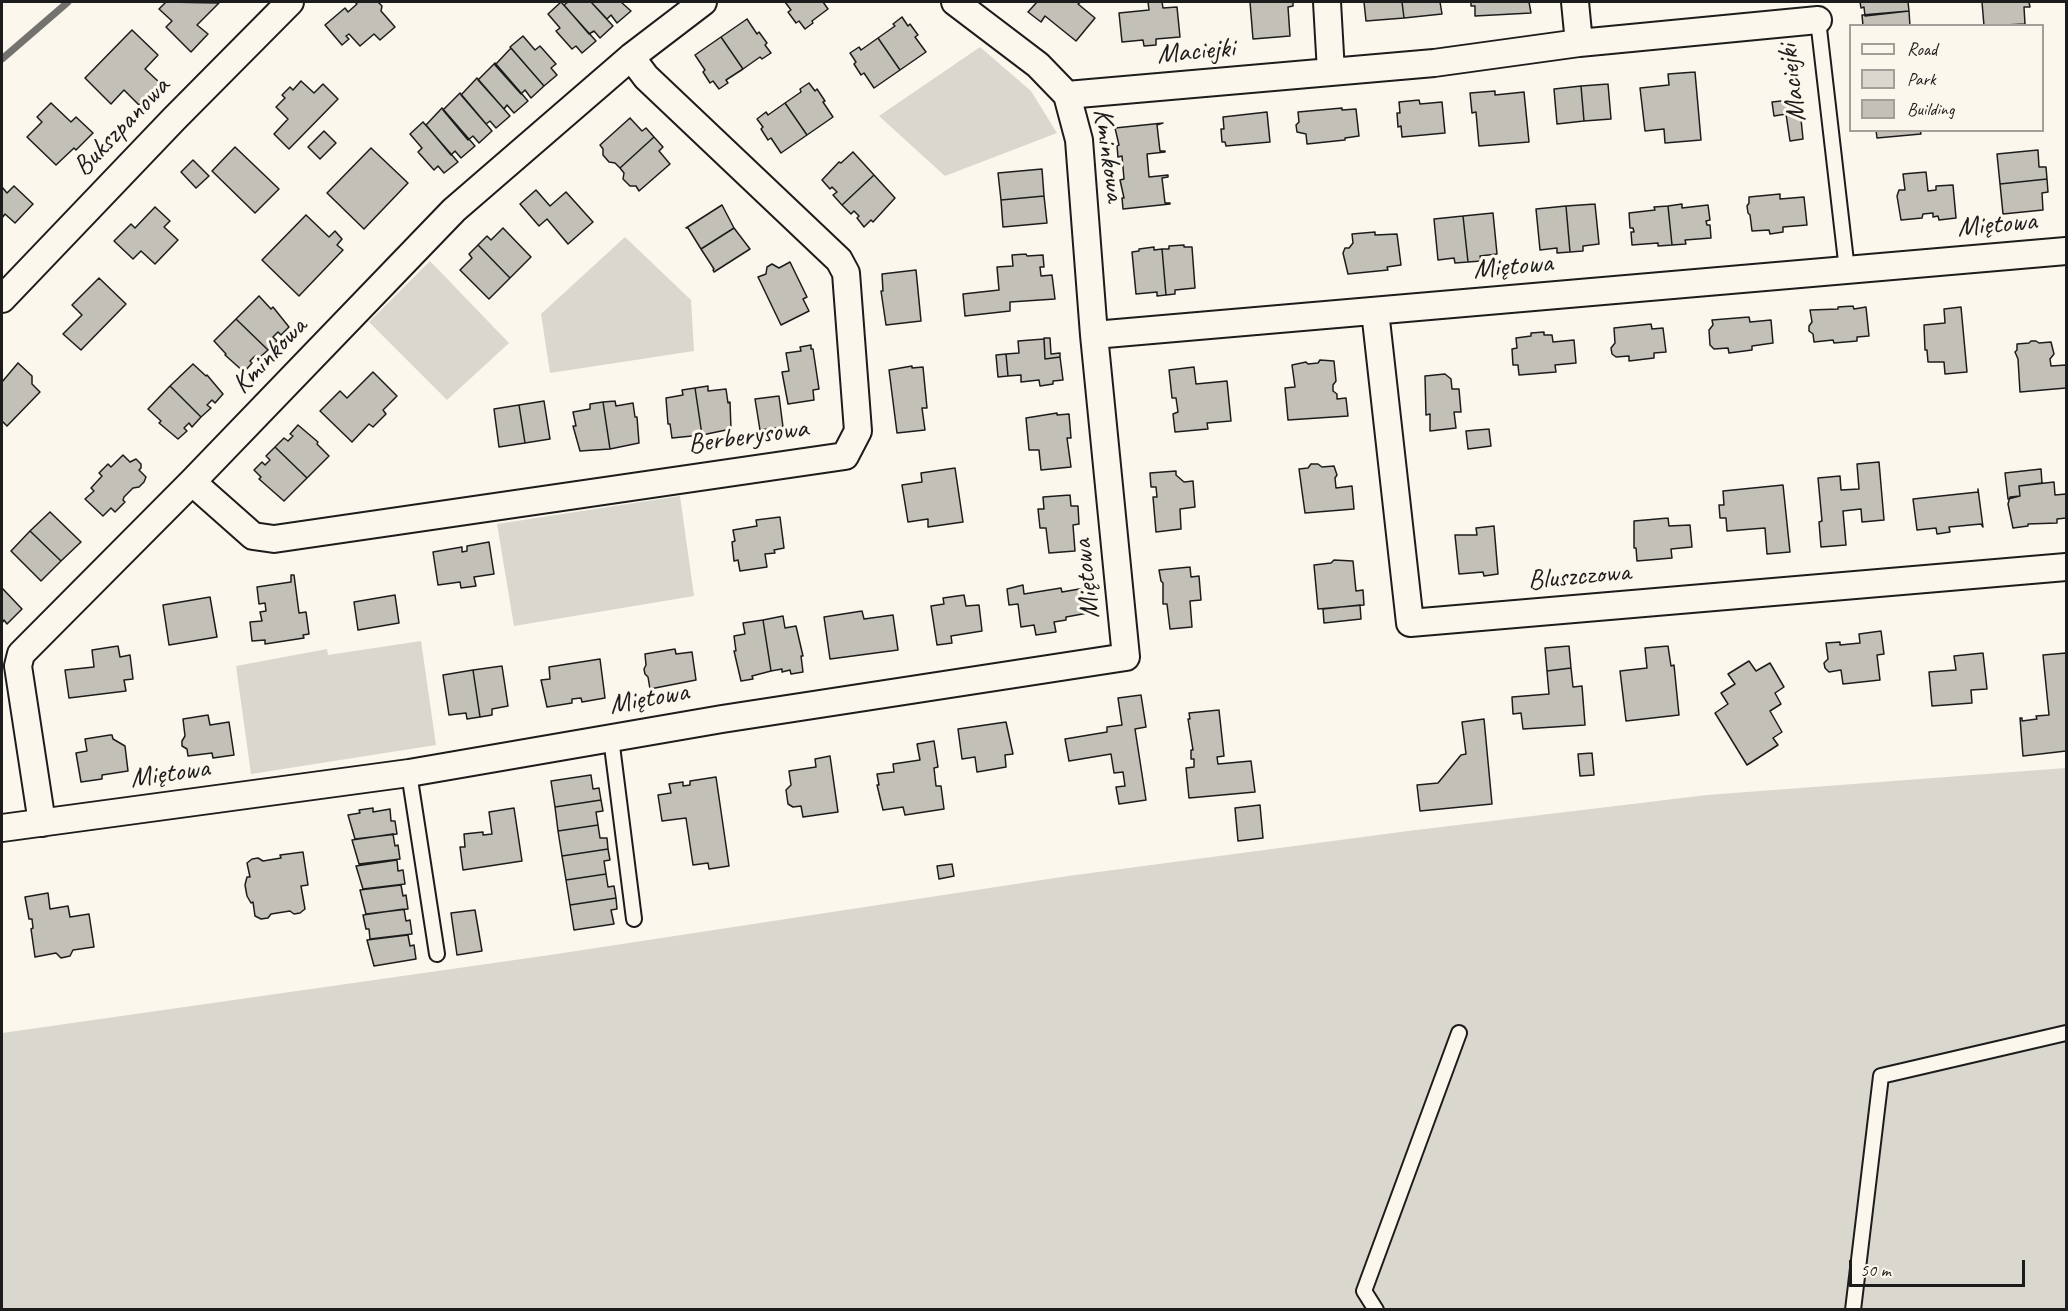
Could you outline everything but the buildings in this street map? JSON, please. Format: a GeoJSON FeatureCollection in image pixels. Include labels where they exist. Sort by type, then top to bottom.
{"type":"FeatureCollection","features":[{"type":"Feature","properties":{"kind":"street","name":"Bukszpanowa"},"geometry":{"type":"LineString","coordinates":[[2,299],[174,118],[291,2]]}},
{"type":"Feature","properties":{"kind":"street","name":"Kminkowa"},"geometry":{"type":"LineString","coordinates":[[42,823],[10,667],[454,210],[631,57],[703,2]]}},
{"type":"Feature","properties":{"kind":"street","name":"Kminkowa"},"geometry":{"type":"LineString","coordinates":[[955,2],[1038,65],[1067,95],[1078,140],[1094,335]]}},
{"type":"Feature","properties":{"kind":"street"},"geometry":{"type":"LineString","coordinates":[[1327,2],[1331,72]]}},
{"type":"Feature","properties":{"kind":"street"},"geometry":{"type":"LineString","coordinates":[[1575,2],[1579,43]]}},
{"type":"Feature","properties":{"kind":"street","name":"Maciejki"},"geometry":{"type":"LineString","coordinates":[[1067,95],[1434,63],[1579,43],[1818,20]]}},
{"type":"Feature","properties":{"kind":"street","name":"Berberysowa"},"geometry":{"type":"LineString","coordinates":[[192,482],[254,536],[274,539],[845,456],[858,431],[846,273],[839,260],[646,77],[631,57]]}},
{"type":"Feature","properties":{"kind":"street","name":"Miętowa"},"geometry":{"type":"LineString","coordinates":[[2,828],[409,773],[722,718],[1126,657],[1094,335],[2067,251]]}},
{"type":"Feature","properties":{"kind":"street","name":"Bluszczowa"},"geometry":{"type":"LineString","coordinates":[[1375,311],[1410,623],[2067,567]]}},
{"type":"Feature","properties":{"kind":"lane","name":"Maciejki"},"geometry":{"type":"LineString","coordinates":[[1818,20],[1847,270]]}},
{"type":"Feature","properties":{"kind":"lane"},"geometry":{"type":"LineString","coordinates":[[611,738],[634,919]]}},
{"type":"Feature","properties":{"kind":"lane"},"geometry":{"type":"LineString","coordinates":[[409,773],[437,954]]}},
{"type":"Feature","properties":{"kind":"lane"},"geometry":{"type":"LineString","coordinates":[[1376,1310],[1364,1291],[1459,1033]]}},
{"type":"Feature","properties":{"kind":"lane"},"geometry":{"type":"LineString","coordinates":[[1853,1310],[1881,1076],[2067,1033]]}},
{"type":"Feature","properties":{"kind":"green space"},"geometry":{"type":"Polygon","coordinates":[[[980,47],[1031,91],[1057,133],[945,176],[879,116],[980,47]]]}},
{"type":"Feature","properties":{"kind":"green space"},"geometry":{"type":"Polygon","coordinates":[[[625,237],[691,300],[694,351],[550,373],[541,314],[625,237]]]}},
{"type":"Feature","properties":{"kind":"green space"},"geometry":{"type":"Polygon","coordinates":[[[430,261],[509,343],[447,400],[369,322],[430,261]]]}},
{"type":"Feature","properties":{"kind":"green space"},"geometry":{"type":"Polygon","coordinates":[[[680,496],[694,596],[514,626],[497,524],[680,496]]]}},
{"type":"Feature","properties":{"kind":"green space"},"geometry":{"type":"Polygon","coordinates":[[[421,641],[436,745],[251,774],[236,666],[327,649],[328,655],[421,641]]]}},
{"type":"Feature","properties":{"kind":"green space"},"geometry":{"type":"Polygon","coordinates":[[[2066,768],[2066,1309],[2,1309],[2,1033],[550,955],[1068,876],[1408,831],[1707,795],[2066,768]]]}},
{"type":"Feature","properties":{"kind":"waterway"},"geometry":{"type":"LineString","coordinates":[[2,59],[68,2]]}}]}
